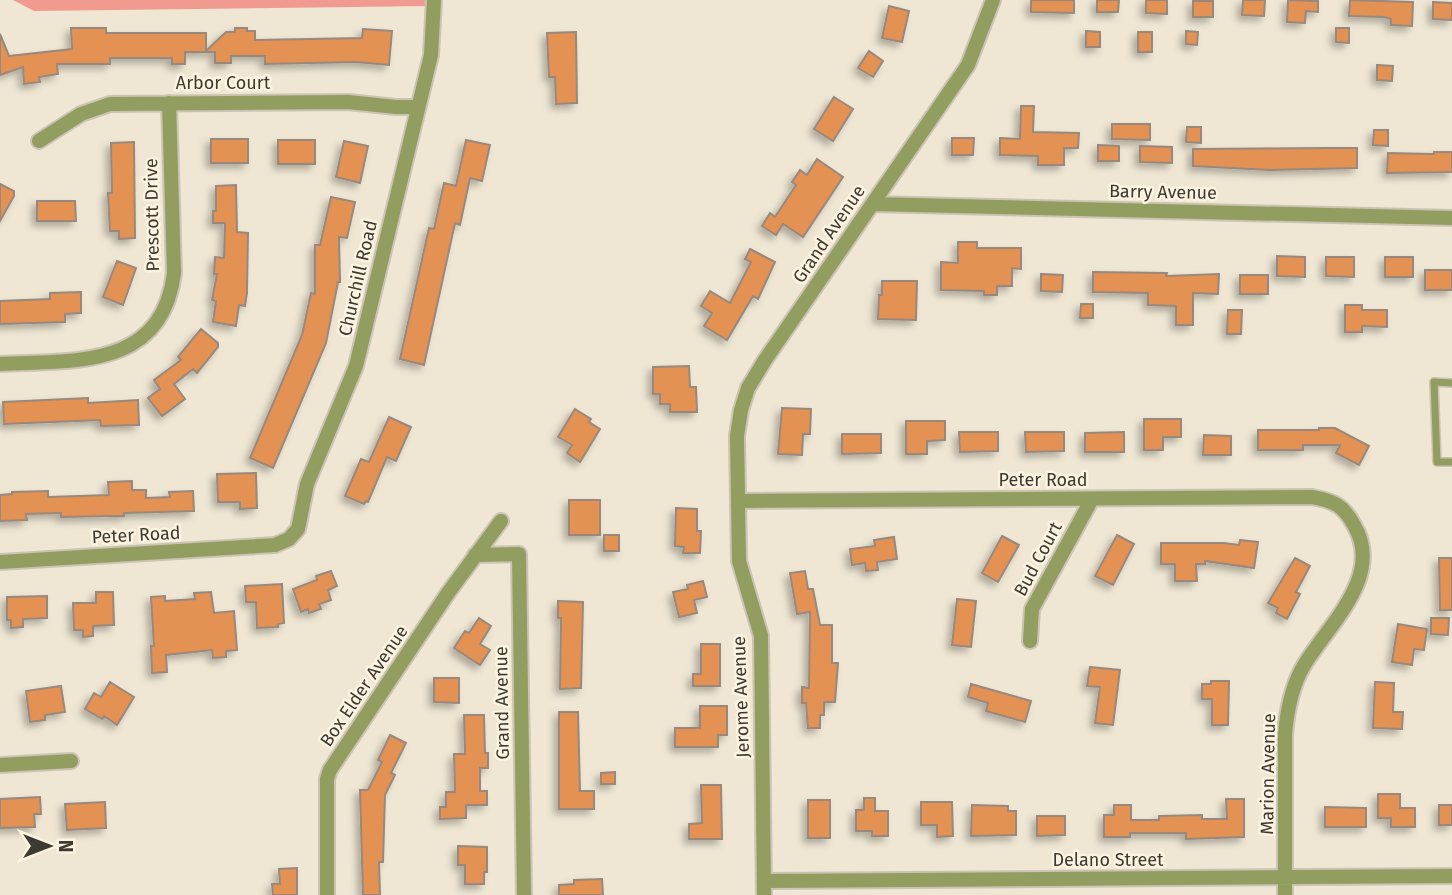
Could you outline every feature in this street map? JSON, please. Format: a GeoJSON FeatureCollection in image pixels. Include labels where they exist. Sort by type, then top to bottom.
{"type":"FeatureCollection","features":[{"type":"Feature","properties":{"kind":"street","name":"Churchill Road"},"geometry":{"type":"LineString","coordinates":[[275,545],[289,539],[298,530],[307,484],[356,366],[431,55],[434,0]]}},
{"type":"Feature","properties":{"kind":"street","name":"Grand Avenue"},"geometry":{"type":"LineString","coordinates":[[739,501],[737,436],[748,388],[968,65],[993,0]]}},
{"type":"Feature","properties":{"kind":"street","name":"Arbor Court"},"geometry":{"type":"LineString","coordinates":[[39,141],[95,107],[121,103],[348,102],[418,107]]}},
{"type":"Feature","properties":{"kind":"street","name":"Prescott Drive"},"geometry":{"type":"LineString","coordinates":[[0,364],[105,356],[148,334],[169,297],[174,273],[169,103]]}},
{"type":"Feature","properties":{"kind":"street","name":"Barry Avenue"},"geometry":{"type":"LineString","coordinates":[[873,204],[1452,218]]}},
{"type":"Feature","properties":{"kind":"street","name":"Peter Road"},"geometry":{"type":"LineString","coordinates":[[739,501],[1312,497],[1328,500],[1346,510]]}},
{"type":"Feature","properties":{"kind":"street","name":"Bud Court"},"geometry":{"type":"LineString","coordinates":[[1030,641],[1031,609],[1092,499]]}},
{"type":"Feature","properties":{"kind":"street","name":"Jerome Avenue"},"geometry":{"type":"LineString","coordinates":[[739,501],[739,561],[761,636],[764,888]]}},
{"type":"Feature","properties":{"kind":"street","name":"Marion Avenue"},"geometry":{"type":"LineString","coordinates":[[1285,895],[1287,709],[1302,668],[1344,611],[1356,586],[1362,546],[1360,535],[1346,510]]}},
{"type":"Feature","properties":{"kind":"street","name":"Box Elder Avenue"},"geometry":{"type":"LineString","coordinates":[[327,895],[327,779],[330,769],[475,555],[501,521]]}},
{"type":"Feature","properties":{"kind":"street","name":"Peter Road"},"geometry":{"type":"LineString","coordinates":[[0,562],[275,545]]}},
{"type":"Feature","properties":{"kind":"street","name":"Grand Avenue"},"geometry":{"type":"LineString","coordinates":[[475,555],[519,554],[524,895]]}},
{"type":"Feature","properties":{"kind":"street"},"geometry":{"type":"LineString","coordinates":[[0,765],[71,761]]}},
{"type":"Feature","properties":{"kind":"street","name":"Delano Street"},"geometry":{"type":"LineString","coordinates":[[764,888],[1452,876]]}},
{"type":"Feature","properties":{"kind":"lane"},"geometry":{"type":"LineString","coordinates":[[1452,383],[1434,382],[1437,462],[1452,462]]}},
{"type":"Feature","properties":{"kind":"shaded area"},"geometry":{"type":"Polygon","coordinates":[[[13,0],[430,0],[430,6],[34,11],[13,0]]]}},
{"type":"Feature","properties":{"kind":"building"},"geometry":{"type":"Polygon","coordinates":[[[1031,0],[1074,0],[1074,13],[1031,12],[1031,0]]]}},
{"type":"Feature","properties":{"kind":"building"},"geometry":{"type":"Polygon","coordinates":[[[1097,0],[1119,0],[1118,12],[1097,12],[1097,0]]]}},
{"type":"Feature","properties":{"kind":"building"},"geometry":{"type":"Polygon","coordinates":[[[1146,0],[1167,0],[1167,14],[1146,13],[1146,0]]]}},
{"type":"Feature","properties":{"kind":"building"},"geometry":{"type":"Polygon","coordinates":[[[1243,0],[1265,0],[1264,16],[1242,15],[1243,0]]]}},
{"type":"Feature","properties":{"kind":"building"},"geometry":{"type":"Polygon","coordinates":[[[1288,0],[1318,1],[1318,12],[1306,11],[1305,23],[1287,22],[1288,0]]]}},
{"type":"Feature","properties":{"kind":"building"},"geometry":{"type":"Polygon","coordinates":[[[1350,0],[1413,2],[1412,26],[1391,25],[1391,19],[1384,17],[1349,16],[1350,0]]]}},
{"type":"Feature","properties":{"kind":"building"},"geometry":{"type":"Polygon","coordinates":[[[1193,1],[1213,1],[1213,17],[1193,17],[1193,1]]]}},
{"type":"Feature","properties":{"kind":"building"},"geometry":{"type":"Polygon","coordinates":[[[1433,2],[1452,3],[1452,20],[1433,19],[1433,2]]]}},
{"type":"Feature","properties":{"kind":"building"},"geometry":{"type":"Polygon","coordinates":[[[889,6],[909,11],[902,42],[882,38],[889,6]]]}},
{"type":"Feature","properties":{"kind":"building"},"geometry":{"type":"Polygon","coordinates":[[[71,28],[106,28],[106,33],[206,33],[206,51],[226,32],[235,32],[235,28],[255,31],[255,40],[362,38],[363,29],[392,31],[389,65],[356,62],[265,64],[265,56],[231,56],[231,63],[215,63],[215,52],[185,52],[185,64],[172,64],[172,58],[110,58],[110,64],[57,64],[58,74],[39,77],[40,82],[24,84],[23,67],[0,75],[0,34],[9,56],[72,49],[71,28]]]}},
{"type":"Feature","properties":{"kind":"building"},"geometry":{"type":"Polygon","coordinates":[[[1336,28],[1349,28],[1349,43],[1336,42],[1336,28]]]}},
{"type":"Feature","properties":{"kind":"building"},"geometry":{"type":"Polygon","coordinates":[[[1086,31],[1100,32],[1100,47],[1086,47],[1086,31]]]}},
{"type":"Feature","properties":{"kind":"building"},"geometry":{"type":"Polygon","coordinates":[[[1186,31],[1198,32],[1197,45],[1186,44],[1186,31]]]}},
{"type":"Feature","properties":{"kind":"building"},"geometry":{"type":"Polygon","coordinates":[[[576,32],[577,103],[556,104],[555,77],[549,77],[547,33],[576,32]]]}},
{"type":"Feature","properties":{"kind":"building"},"geometry":{"type":"Polygon","coordinates":[[[1138,32],[1152,32],[1152,52],[1138,52],[1138,32]]]}},
{"type":"Feature","properties":{"kind":"building"},"geometry":{"type":"Polygon","coordinates":[[[869,51],[883,61],[873,77],[858,68],[869,51]]]}},
{"type":"Feature","properties":{"kind":"building"},"geometry":{"type":"Polygon","coordinates":[[[1377,65],[1393,66],[1392,81],[1377,80],[1377,65]]]}},
{"type":"Feature","properties":{"kind":"building"},"geometry":{"type":"Polygon","coordinates":[[[834,97],[853,109],[833,141],[814,129],[834,97]]]}},
{"type":"Feature","properties":{"kind":"building"},"geometry":{"type":"Polygon","coordinates":[[[1021,106],[1034,106],[1033,132],[1079,133],[1078,148],[1064,148],[1064,165],[1038,165],[1038,156],[1000,155],[1000,138],[1020,139],[1021,106]]]}},
{"type":"Feature","properties":{"kind":"building"},"geometry":{"type":"Polygon","coordinates":[[[1112,124],[1150,124],[1150,140],[1112,139],[1112,124]]]}},
{"type":"Feature","properties":{"kind":"building"},"geometry":{"type":"Polygon","coordinates":[[[1187,127],[1201,127],[1201,143],[1186,142],[1187,127]]]}},
{"type":"Feature","properties":{"kind":"building"},"geometry":{"type":"Polygon","coordinates":[[[1374,130],[1388,130],[1388,146],[1373,145],[1374,130]]]}},
{"type":"Feature","properties":{"kind":"building"},"geometry":{"type":"Polygon","coordinates":[[[952,138],[974,138],[973,155],[952,155],[952,138]]]}},
{"type":"Feature","properties":{"kind":"building"},"geometry":{"type":"Polygon","coordinates":[[[211,139],[248,139],[248,163],[211,163],[211,139]]]}},
{"type":"Feature","properties":{"kind":"building"},"geometry":{"type":"Polygon","coordinates":[[[278,140],[315,140],[315,164],[278,164],[278,140]]]}},
{"type":"Feature","properties":{"kind":"building"},"geometry":{"type":"Polygon","coordinates":[[[466,140],[490,145],[482,181],[470,178],[460,225],[455,223],[424,365],[400,359],[429,228],[434,229],[444,183],[456,186],[466,140]]]}},
{"type":"Feature","properties":{"kind":"building"},"geometry":{"type":"Polygon","coordinates":[[[344,141],[368,146],[360,183],[336,177],[344,141]]]}},
{"type":"Feature","properties":{"kind":"building"},"geometry":{"type":"Polygon","coordinates":[[[134,142],[135,238],[119,239],[119,231],[110,231],[108,193],[112,193],[111,143],[134,142]]]}},
{"type":"Feature","properties":{"kind":"building"},"geometry":{"type":"Polygon","coordinates":[[[1098,145],[1119,146],[1119,161],[1098,161],[1098,145]]]}},
{"type":"Feature","properties":{"kind":"building"},"geometry":{"type":"Polygon","coordinates":[[[1140,146],[1172,147],[1172,163],[1140,162],[1140,146]]]}},
{"type":"Feature","properties":{"kind":"building"},"geometry":{"type":"Polygon","coordinates":[[[1357,148],[1357,168],[1270,170],[1193,166],[1193,149],[1357,148]]]}},
{"type":"Feature","properties":{"kind":"building"},"geometry":{"type":"Polygon","coordinates":[[[1452,152],[1452,172],[1387,173],[1388,153],[1452,152]]]}},
{"type":"Feature","properties":{"kind":"building"},"geometry":{"type":"Polygon","coordinates":[[[817,159],[843,177],[803,237],[783,224],[776,235],[762,226],[770,213],[775,217],[796,185],[792,182],[800,170],[807,175],[817,159]]]}},
{"type":"Feature","properties":{"kind":"building"},"geometry":{"type":"Polygon","coordinates":[[[0,184],[14,191],[14,196],[0,221],[0,184]]]}},
{"type":"Feature","properties":{"kind":"building"},"geometry":{"type":"Polygon","coordinates":[[[236,185],[237,232],[248,233],[247,293],[245,306],[239,305],[236,326],[213,322],[216,301],[212,300],[217,274],[214,274],[215,257],[224,258],[225,223],[213,223],[216,186],[236,185]]]}},
{"type":"Feature","properties":{"kind":"building"},"geometry":{"type":"Polygon","coordinates":[[[331,197],[355,202],[347,238],[339,237],[340,282],[326,343],[273,468],[250,458],[302,335],[311,293],[315,294],[315,245],[320,245],[331,197]]]}},
{"type":"Feature","properties":{"kind":"building"},"geometry":{"type":"Polygon","coordinates":[[[37,201],[75,201],[76,221],[37,221],[37,201]]]}},
{"type":"Feature","properties":{"kind":"building"},"geometry":{"type":"Polygon","coordinates":[[[958,242],[977,242],[977,248],[1021,248],[1021,269],[1012,268],[1012,286],[997,286],[997,295],[984,295],[984,291],[941,290],[941,262],[958,263],[958,242]]]}},
{"type":"Feature","properties":{"kind":"building"},"geometry":{"type":"Polygon","coordinates":[[[750,249],[775,262],[758,299],[753,296],[727,340],[704,326],[712,313],[701,306],[710,291],[730,303],[751,262],[745,259],[750,249]]]}},
{"type":"Feature","properties":{"kind":"building"},"geometry":{"type":"Polygon","coordinates":[[[1277,256],[1305,257],[1305,277],[1277,276],[1277,256]]]}},
{"type":"Feature","properties":{"kind":"building"},"geometry":{"type":"Polygon","coordinates":[[[1326,257],[1354,257],[1354,277],[1326,276],[1326,257]]]}},
{"type":"Feature","properties":{"kind":"building"},"geometry":{"type":"Polygon","coordinates":[[[1385,257],[1413,257],[1413,277],[1385,277],[1385,257]]]}},
{"type":"Feature","properties":{"kind":"building"},"geometry":{"type":"Polygon","coordinates":[[[117,261],[136,268],[123,305],[103,297],[117,261]]]}},
{"type":"Feature","properties":{"kind":"building"},"geometry":{"type":"Polygon","coordinates":[[[1425,270],[1452,270],[1452,290],[1425,290],[1425,270]]]}},
{"type":"Feature","properties":{"kind":"building"},"geometry":{"type":"Polygon","coordinates":[[[1093,272],[1167,273],[1166,276],[1219,274],[1218,294],[1193,293],[1193,325],[1176,325],[1176,306],[1148,305],[1148,293],[1093,292],[1093,272]]]}},
{"type":"Feature","properties":{"kind":"building"},"geometry":{"type":"Polygon","coordinates":[[[1041,274],[1063,275],[1062,292],[1041,291],[1041,274]]]}},
{"type":"Feature","properties":{"kind":"building"},"geometry":{"type":"Polygon","coordinates":[[[1240,275],[1268,275],[1268,294],[1240,294],[1240,275]]]}},
{"type":"Feature","properties":{"kind":"building"},"geometry":{"type":"Polygon","coordinates":[[[882,281],[917,281],[916,320],[878,319],[882,281]]]}},
{"type":"Feature","properties":{"kind":"building"},"geometry":{"type":"Polygon","coordinates":[[[81,292],[81,313],[65,314],[65,322],[0,324],[0,301],[50,299],[50,293],[81,292]]]}},
{"type":"Feature","properties":{"kind":"building"},"geometry":{"type":"Polygon","coordinates":[[[1081,304],[1093,304],[1093,318],[1080,318],[1081,304]]]}},
{"type":"Feature","properties":{"kind":"building"},"geometry":{"type":"Polygon","coordinates":[[[1345,305],[1362,305],[1362,310],[1387,310],[1387,327],[1362,326],[1362,332],[1345,332],[1345,305]]]}},
{"type":"Feature","properties":{"kind":"building"},"geometry":{"type":"Polygon","coordinates":[[[1228,310],[1242,310],[1241,334],[1227,334],[1228,310]]]}},
{"type":"Feature","properties":{"kind":"building"},"geometry":{"type":"Polygon","coordinates":[[[201,329],[218,343],[218,347],[197,373],[193,369],[174,384],[185,399],[162,416],[148,398],[160,389],[154,380],[181,360],[178,357],[201,329]]]}},
{"type":"Feature","properties":{"kind":"building"},"geometry":{"type":"Polygon","coordinates":[[[689,366],[690,387],[696,387],[697,412],[670,412],[670,404],[660,404],[660,394],[653,394],[653,367],[689,366]]]}},
{"type":"Feature","properties":{"kind":"building"},"geometry":{"type":"Polygon","coordinates":[[[88,398],[88,403],[138,400],[139,425],[101,426],[100,420],[4,424],[3,402],[88,398]]]}},
{"type":"Feature","properties":{"kind":"building"},"geometry":{"type":"Polygon","coordinates":[[[782,408],[811,409],[810,434],[803,434],[802,455],[778,454],[782,408]]]}},
{"type":"Feature","properties":{"kind":"building"},"geometry":{"type":"Polygon","coordinates":[[[575,409],[591,419],[589,422],[600,429],[580,462],[567,453],[572,445],[558,437],[575,409]]]}},
{"type":"Feature","properties":{"kind":"building"},"geometry":{"type":"Polygon","coordinates":[[[389,417],[411,427],[396,461],[387,457],[368,502],[364,504],[345,496],[361,459],[369,462],[389,417]]]}},
{"type":"Feature","properties":{"kind":"building"},"geometry":{"type":"Polygon","coordinates":[[[1144,419],[1181,419],[1181,437],[1163,437],[1163,450],[1144,450],[1144,419]]]}},
{"type":"Feature","properties":{"kind":"building"},"geometry":{"type":"Polygon","coordinates":[[[906,421],[945,421],[945,440],[927,441],[927,454],[906,454],[906,421]]]}},
{"type":"Feature","properties":{"kind":"building"},"geometry":{"type":"Polygon","coordinates":[[[1335,428],[1369,446],[1359,465],[1336,453],[1340,445],[1303,445],[1303,450],[1258,450],[1258,430],[1335,428]]]}},
{"type":"Feature","properties":{"kind":"building"},"geometry":{"type":"Polygon","coordinates":[[[959,432],[998,432],[998,451],[960,452],[959,432]]]}},
{"type":"Feature","properties":{"kind":"building"},"geometry":{"type":"Polygon","coordinates":[[[1025,432],[1064,432],[1064,451],[1026,452],[1025,432]]]}},
{"type":"Feature","properties":{"kind":"building"},"geometry":{"type":"Polygon","coordinates":[[[1124,432],[1124,452],[1085,452],[1085,433],[1124,432]]]}},
{"type":"Feature","properties":{"kind":"building"},"geometry":{"type":"Polygon","coordinates":[[[842,434],[881,434],[881,453],[842,454],[842,434]]]}},
{"type":"Feature","properties":{"kind":"building"},"geometry":{"type":"Polygon","coordinates":[[[1204,435],[1231,436],[1231,455],[1203,455],[1204,435]]]}},
{"type":"Feature","properties":{"kind":"building"},"geometry":{"type":"Polygon","coordinates":[[[256,473],[257,508],[240,509],[240,502],[218,502],[217,474],[256,473]]]}},
{"type":"Feature","properties":{"kind":"building"},"geometry":{"type":"Polygon","coordinates":[[[132,481],[132,490],[146,490],[146,498],[170,497],[169,492],[193,491],[194,511],[124,513],[124,516],[61,517],[61,513],[26,514],[27,520],[0,521],[0,495],[48,491],[48,497],[109,495],[108,482],[132,481]]]}},
{"type":"Feature","properties":{"kind":"building"},"geometry":{"type":"Polygon","coordinates":[[[569,500],[600,500],[600,535],[569,535],[569,500]]]}},
{"type":"Feature","properties":{"kind":"building"},"geometry":{"type":"Polygon","coordinates":[[[676,508],[697,509],[697,531],[701,531],[700,553],[683,553],[684,547],[675,546],[676,508]]]}},
{"type":"Feature","properties":{"kind":"building"},"geometry":{"type":"Polygon","coordinates":[[[604,535],[619,535],[619,551],[604,551],[604,535]]]}},
{"type":"Feature","properties":{"kind":"building"},"geometry":{"type":"Polygon","coordinates":[[[1117,535],[1134,544],[1113,585],[1095,576],[1117,535]]]}},
{"type":"Feature","properties":{"kind":"building"},"geometry":{"type":"Polygon","coordinates":[[[1002,536],[1019,545],[998,582],[982,573],[1002,536]]]}},
{"type":"Feature","properties":{"kind":"building"},"geometry":{"type":"Polygon","coordinates":[[[894,537],[897,559],[877,562],[878,570],[866,571],[865,563],[852,565],[850,549],[875,546],[874,540],[894,537]]]}},
{"type":"Feature","properties":{"kind":"building"},"geometry":{"type":"Polygon","coordinates":[[[1240,540],[1258,542],[1254,568],[1205,561],[1205,564],[1196,564],[1197,581],[1175,581],[1175,564],[1161,564],[1161,543],[1239,545],[1240,540]]]}},
{"type":"Feature","properties":{"kind":"building"},"geometry":{"type":"Polygon","coordinates":[[[1295,558],[1310,566],[1296,592],[1300,594],[1287,619],[1276,613],[1278,608],[1268,603],[1295,558]]]}},
{"type":"Feature","properties":{"kind":"building"},"geometry":{"type":"Polygon","coordinates":[[[1439,558],[1452,558],[1452,610],[1440,610],[1439,558]]]}},
{"type":"Feature","properties":{"kind":"building"},"geometry":{"type":"Polygon","coordinates":[[[331,571],[337,586],[328,590],[331,600],[319,604],[321,609],[309,613],[308,609],[301,612],[293,589],[317,580],[316,576],[331,571]]]}},
{"type":"Feature","properties":{"kind":"building"},"geometry":{"type":"Polygon","coordinates":[[[805,571],[808,589],[813,589],[820,625],[832,625],[832,663],[838,663],[835,702],[824,702],[820,728],[808,728],[806,703],[802,703],[802,687],[809,688],[810,612],[797,614],[790,573],[805,571]]]}},
{"type":"Feature","properties":{"kind":"building"},"geometry":{"type":"Polygon","coordinates":[[[703,581],[707,597],[694,600],[697,613],[679,617],[673,592],[688,589],[687,585],[703,581]]]}},
{"type":"Feature","properties":{"kind":"building"},"geometry":{"type":"Polygon","coordinates":[[[282,584],[284,623],[278,624],[278,627],[257,628],[256,602],[246,602],[245,586],[282,584]]]}},
{"type":"Feature","properties":{"kind":"building"},"geometry":{"type":"Polygon","coordinates":[[[96,592],[113,592],[114,625],[93,626],[93,636],[83,637],[83,630],[74,630],[73,603],[96,603],[96,592]]]}},
{"type":"Feature","properties":{"kind":"building"},"geometry":{"type":"Polygon","coordinates":[[[211,592],[214,613],[234,611],[237,650],[226,651],[226,657],[213,658],[212,650],[166,655],[167,672],[152,673],[151,646],[154,646],[151,597],[165,596],[165,601],[195,599],[194,593],[211,592]]]}},
{"type":"Feature","properties":{"kind":"building"},"geometry":{"type":"Polygon","coordinates":[[[47,596],[47,618],[23,619],[23,627],[11,628],[11,620],[7,620],[7,597],[47,596]]]}},
{"type":"Feature","properties":{"kind":"building"},"geometry":{"type":"Polygon","coordinates":[[[957,599],[976,601],[971,647],[952,645],[957,599]]]}},
{"type":"Feature","properties":{"kind":"building"},"geometry":{"type":"Polygon","coordinates":[[[558,601],[583,602],[581,688],[560,689],[561,618],[558,618],[558,601]]]}},
{"type":"Feature","properties":{"kind":"building"},"geometry":{"type":"Polygon","coordinates":[[[479,618],[491,626],[480,644],[490,650],[480,665],[454,648],[465,631],[469,633],[479,618]]]}},
{"type":"Feature","properties":{"kind":"building"},"geometry":{"type":"Polygon","coordinates":[[[1431,618],[1449,618],[1448,635],[1431,634],[1431,618]]]}},
{"type":"Feature","properties":{"kind":"building"},"geometry":{"type":"Polygon","coordinates":[[[1398,624],[1427,629],[1424,650],[1414,649],[1412,665],[1392,662],[1398,624]]]}},
{"type":"Feature","properties":{"kind":"building"},"geometry":{"type":"Polygon","coordinates":[[[701,644],[720,644],[720,686],[693,686],[693,674],[701,674],[701,644]]]}},
{"type":"Feature","properties":{"kind":"building"},"geometry":{"type":"Polygon","coordinates":[[[1090,667],[1120,670],[1113,725],[1095,723],[1100,687],[1087,686],[1090,667]]]}},
{"type":"Feature","properties":{"kind":"building"},"geometry":{"type":"Polygon","coordinates":[[[434,678],[459,678],[459,703],[434,702],[434,678]]]}},
{"type":"Feature","properties":{"kind":"building"},"geometry":{"type":"Polygon","coordinates":[[[1211,681],[1229,681],[1228,725],[1212,725],[1212,699],[1202,699],[1202,684],[1211,684],[1211,681]]]}},
{"type":"Feature","properties":{"kind":"building"},"geometry":{"type":"Polygon","coordinates":[[[110,682],[134,697],[117,725],[104,716],[102,719],[85,709],[94,693],[101,697],[110,682]]]}},
{"type":"Feature","properties":{"kind":"building"},"geometry":{"type":"Polygon","coordinates":[[[1375,682],[1394,683],[1393,712],[1403,712],[1402,729],[1373,728],[1375,682]]]}},
{"type":"Feature","properties":{"kind":"building"},"geometry":{"type":"Polygon","coordinates":[[[971,684],[1031,701],[1025,722],[986,711],[988,703],[968,697],[971,684]]]}},
{"type":"Feature","properties":{"kind":"building"},"geometry":{"type":"Polygon","coordinates":[[[61,686],[65,712],[45,715],[45,720],[30,722],[26,691],[61,686]]]}},
{"type":"Feature","properties":{"kind":"building"},"geometry":{"type":"Polygon","coordinates":[[[700,706],[727,706],[727,735],[718,735],[718,747],[675,747],[675,728],[700,728],[700,706]]]}},
{"type":"Feature","properties":{"kind":"building"},"geometry":{"type":"Polygon","coordinates":[[[559,712],[578,712],[580,791],[594,791],[594,809],[559,809],[559,712]]]}},
{"type":"Feature","properties":{"kind":"building"},"geometry":{"type":"Polygon","coordinates":[[[464,715],[484,715],[488,768],[480,768],[480,791],[487,791],[487,805],[466,805],[466,818],[440,819],[440,807],[446,807],[446,792],[455,792],[454,754],[465,754],[464,715]]]}},
{"type":"Feature","properties":{"kind":"building"},"geometry":{"type":"Polygon","coordinates":[[[390,735],[406,743],[391,773],[395,775],[385,795],[383,862],[379,862],[380,895],[363,895],[360,790],[368,790],[382,762],[378,760],[390,735]]]}},
{"type":"Feature","properties":{"kind":"building"},"geometry":{"type":"Polygon","coordinates":[[[615,772],[615,784],[601,784],[601,773],[615,772]]]}},
{"type":"Feature","properties":{"kind":"building"},"geometry":{"type":"Polygon","coordinates":[[[701,785],[721,785],[722,839],[689,839],[689,824],[702,823],[701,785]]]}},
{"type":"Feature","properties":{"kind":"building"},"geometry":{"type":"Polygon","coordinates":[[[1378,794],[1400,794],[1400,808],[1415,808],[1415,827],[1391,827],[1391,818],[1378,818],[1378,794]]]}},
{"type":"Feature","properties":{"kind":"building"},"geometry":{"type":"Polygon","coordinates":[[[40,797],[41,814],[34,814],[35,827],[0,828],[0,799],[40,797]]]}},
{"type":"Feature","properties":{"kind":"building"},"geometry":{"type":"Polygon","coordinates":[[[864,798],[875,798],[875,811],[888,811],[888,836],[872,836],[872,831],[856,831],[856,810],[864,810],[864,798]]]}},
{"type":"Feature","properties":{"kind":"building"},"geometry":{"type":"Polygon","coordinates":[[[1226,799],[1244,799],[1244,837],[1186,839],[1186,833],[1130,833],[1130,837],[1104,837],[1104,815],[1114,815],[1114,805],[1131,805],[1131,820],[1202,815],[1202,819],[1227,819],[1226,799]]]}},
{"type":"Feature","properties":{"kind":"building"},"geometry":{"type":"Polygon","coordinates":[[[808,800],[830,800],[830,838],[808,838],[808,800]]]}},
{"type":"Feature","properties":{"kind":"building"},"geometry":{"type":"Polygon","coordinates":[[[105,802],[106,828],[67,830],[65,804],[105,802]]]}},
{"type":"Feature","properties":{"kind":"building"},"geometry":{"type":"Polygon","coordinates":[[[921,802],[952,802],[953,836],[937,837],[937,825],[921,825],[921,802]]]}},
{"type":"Feature","properties":{"kind":"building"},"geometry":{"type":"Polygon","coordinates":[[[972,805],[1008,806],[1008,811],[1016,811],[1016,835],[971,836],[972,805]]]}},
{"type":"Feature","properties":{"kind":"building"},"geometry":{"type":"Polygon","coordinates":[[[1439,805],[1452,805],[1452,825],[1439,825],[1439,805]]]}},
{"type":"Feature","properties":{"kind":"building"},"geometry":{"type":"Polygon","coordinates":[[[1325,807],[1366,808],[1366,827],[1325,827],[1325,807]]]}},
{"type":"Feature","properties":{"kind":"building"},"geometry":{"type":"Polygon","coordinates":[[[1037,816],[1065,816],[1065,835],[1037,836],[1037,816]]]}},
{"type":"Feature","properties":{"kind":"building"},"geometry":{"type":"Polygon","coordinates":[[[458,846],[487,847],[484,884],[465,884],[465,865],[458,865],[458,846]]]}},
{"type":"Feature","properties":{"kind":"building"},"geometry":{"type":"Polygon","coordinates":[[[297,868],[297,895],[273,895],[272,884],[280,884],[279,869],[297,868]]]}},
{"type":"Feature","properties":{"kind":"building"},"geometry":{"type":"Polygon","coordinates":[[[602,879],[603,895],[559,895],[559,885],[574,884],[574,880],[602,879]]]}}]}
